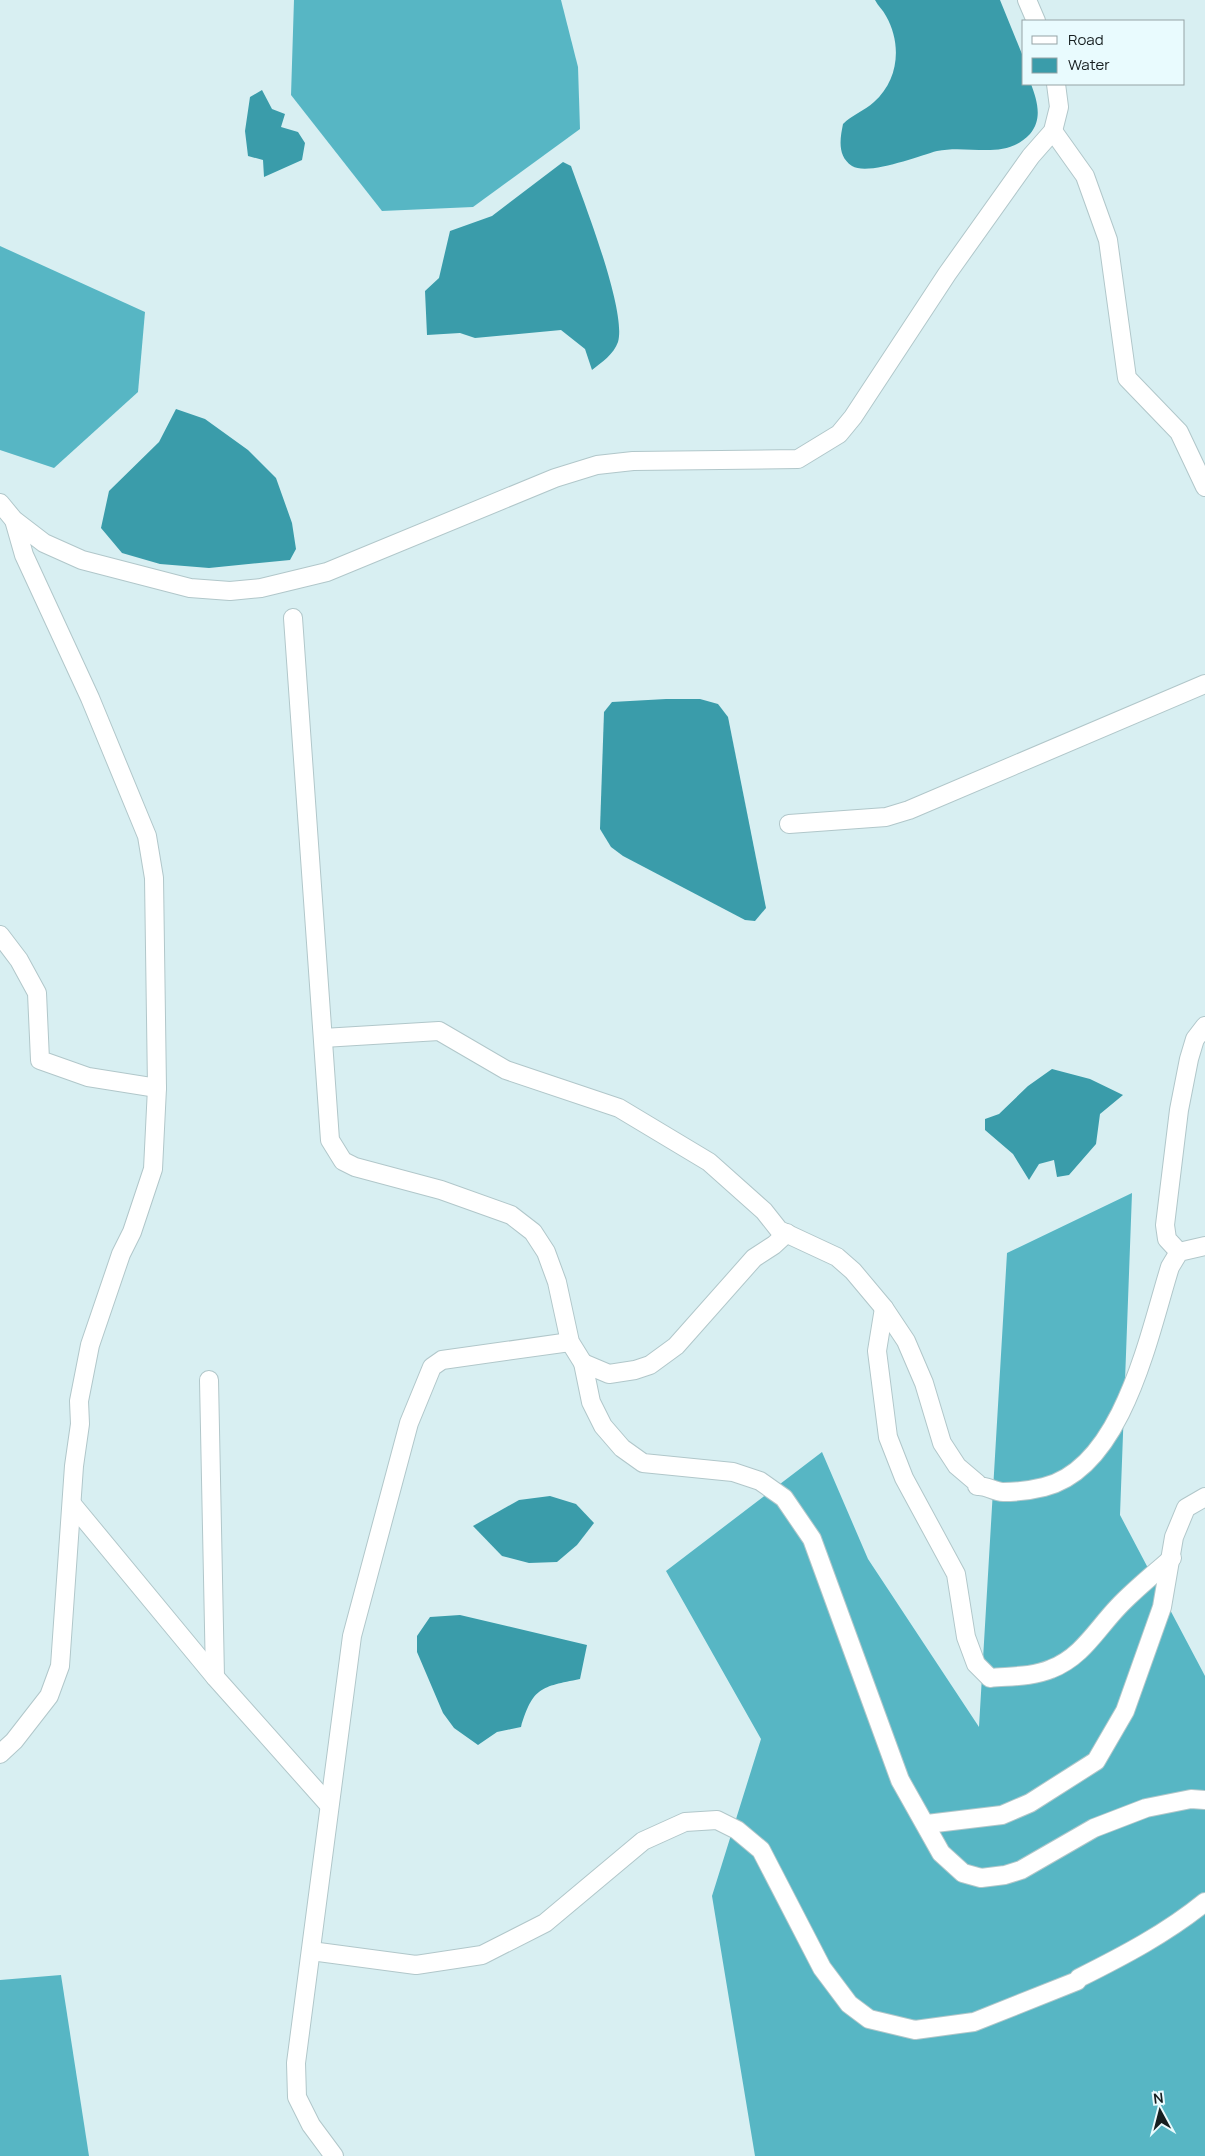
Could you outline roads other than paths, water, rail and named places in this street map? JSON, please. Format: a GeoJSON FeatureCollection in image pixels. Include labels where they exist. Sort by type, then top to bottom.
{"type":"FeatureCollection","features":[{"type":"Feature","properties":{"kind":"street"},"geometry":{"type":"LineString","coordinates":[[1027,0],[1036,20]]}},
{"type":"Feature","properties":{"kind":"street"},"geometry":{"type":"LineString","coordinates":[[0,503],[14,520],[44,543],[82,560],[190,588],[230,591],[261,588],[327,572],[555,478],[597,466],[633,461],[798,459],[839,434],[853,417],[947,274],[1031,156],[1053,131],[1059,107],[1056,85]]}},
{"type":"Feature","properties":{"kind":"street"},"geometry":{"type":"LineString","coordinates":[[1053,131],[1084,176],[1108,240],[1127,378],[1179,432],[1205,487]]}},
{"type":"Feature","properties":{"kind":"street"},"geometry":{"type":"LineString","coordinates":[[0,1754],[14,1741],[49,1696],[60,1666],[80,1424],[79,1401],[90,1345],[153,1169],[157,1088],[154,878],[147,836],[90,698],[24,555],[14,520]]}},
{"type":"Feature","properties":{"kind":"street"},"geometry":{"type":"LineString","coordinates":[[293,618],[330,1140],[343,1161],[355,1167],[441,1190],[511,1215],[526,1226],[533,1232],[546,1252],[557,1282],[570,1342],[583,1363],[591,1402],[603,1426],[622,1448],[643,1463],[733,1472],[760,1481],[784,1498],[812,1539],[900,1780],[927,1824],[941,1853],[963,1873],[981,1878],[1006,1875],[1021,1870],[1094,1828],[1146,1808],[1191,1799],[1205,1800]]}},
{"type":"Feature","properties":{"kind":"street"},"geometry":{"type":"LineString","coordinates":[[789,824],[886,818],[909,810],[1205,684]]}},
{"type":"Feature","properties":{"kind":"street"},"geometry":{"type":"LineString","coordinates":[[0,935],[19,960],[37,993],[40,1060],[88,1077],[157,1088]]}},
{"type":"Feature","properties":{"kind":"street"},"geometry":{"type":"LineString","coordinates":[[1179,1252],[1167,1239],[1165,1226],[1179,1110],[1189,1059],[1195,1039],[1205,1026]]}},
{"type":"Feature","properties":{"kind":"street"},"geometry":{"type":"LineString","coordinates":[[323,1038],[439,1031],[506,1070],[619,1108],[709,1162],[764,1211],[779,1230],[837,1257],[853,1271],[884,1308],[906,1341],[924,1383],[942,1443],[957,1466],[977,1483],[977,1486],[1001,1492],[1044,1487],[1065,1479],[1084,1464],[1106,1438],[1131,1395],[1170,1267],[1179,1252],[1205,1246]]}},
{"type":"Feature","properties":{"kind":"street"},"geometry":{"type":"LineString","coordinates":[[583,1363],[609,1374],[635,1370],[650,1365],[676,1346],[754,1258],[774,1245],[786,1233]]}},
{"type":"Feature","properties":{"kind":"street"},"geometry":{"type":"LineString","coordinates":[[884,1308],[877,1351],[888,1437],[904,1478],[956,1574],[966,1637],[976,1664],[980,1665],[990,1678],[1036,1674],[1053,1668],[1071,1658],[1092,1641],[1118,1607],[1172,1558]]}},
{"type":"Feature","properties":{"kind":"street"},"geometry":{"type":"LineString","coordinates":[[334,2156],[311,2125],[297,2097],[296,2063],[352,1636],[409,1423],[432,1367],[442,1360],[570,1342]]}},
{"type":"Feature","properties":{"kind":"street"},"geometry":{"type":"LineString","coordinates":[[209,1380],[215,1677]]}},
{"type":"Feature","properties":{"kind":"street"},"geometry":{"type":"LineString","coordinates":[[927,1824],[1002,1815],[1030,1802],[1096,1761],[1125,1711],[1162,1607],[1172,1558],[1174,1537],[1186,1508],[1205,1497]]}},
{"type":"Feature","properties":{"kind":"street"},"geometry":{"type":"LineString","coordinates":[[72,1504],[215,1677],[329,1805]]}},
{"type":"Feature","properties":{"kind":"street"},"geometry":{"type":"LineString","coordinates":[[311,1951],[416,1965],[482,1955],[545,1923],[643,1841],[685,1822],[717,1820],[737,1830],[761,1850],[822,1968],[849,2004],[869,2019],[915,2030],[974,2022],[1077,1981],[1078,1978],[1118,1958],[1185,1918],[1205,1902]]}},
{"type":"Feature","properties":{"kind":"water"},"geometry":{"type":"Polygon","coordinates":[[[875,0],[1000,0],[1022,54],[1022,85],[1031,85],[1037,103],[1038,116],[1030,134],[1020,142],[1009,147],[986,150],[949,149],[869,169],[852,166],[847,162],[841,147],[843,124],[874,102],[889,83],[893,73],[896,50],[891,27],[875,0]]]}},
{"type":"Feature","properties":{"kind":"water"},"geometry":{"type":"Polygon","coordinates":[[[262,90],[272,109],[285,114],[281,127],[298,132],[305,143],[302,160],[264,177],[263,160],[248,156],[245,131],[250,97],[262,90]]]}},
{"type":"Feature","properties":{"kind":"water"},"geometry":{"type":"Polygon","coordinates":[[[563,162],[571,166],[594,228],[610,282],[619,327],[618,342],[614,350],[592,370],[585,349],[561,330],[475,338],[460,333],[427,335],[425,291],[439,278],[450,231],[492,216],[563,162]]]}},
{"type":"Feature","properties":{"kind":"water"},"geometry":{"type":"Polygon","coordinates":[[[176,409],[205,419],[248,450],[276,478],[292,523],[296,549],[290,560],[209,568],[160,564],[122,553],[101,528],[109,491],[159,442],[176,409]]]}},
{"type":"Feature","properties":{"kind":"water"},"geometry":{"type":"Polygon","coordinates":[[[700,699],[718,704],[728,717],[766,908],[755,921],[745,920],[623,856],[611,847],[600,829],[604,712],[612,702],[700,699]]]}},
{"type":"Feature","properties":{"kind":"water"},"geometry":{"type":"Polygon","coordinates":[[[1052,1069],[1090,1079],[1123,1095],[1100,1114],[1096,1144],[1069,1175],[1057,1177],[1054,1160],[1039,1164],[1029,1180],[1013,1154],[985,1130],[985,1119],[999,1114],[1028,1086],[1052,1069]]]}},
{"type":"Feature","properties":{"kind":"water"},"geometry":{"type":"Polygon","coordinates":[[[550,1496],[576,1504],[594,1523],[577,1545],[557,1562],[529,1563],[502,1556],[473,1526],[519,1500],[550,1496]]]}},
{"type":"Feature","properties":{"kind":"water"},"geometry":{"type":"Polygon","coordinates":[[[460,1615],[587,1645],[580,1679],[556,1684],[540,1691],[530,1704],[521,1727],[497,1732],[478,1745],[454,1728],[443,1713],[417,1652],[417,1636],[430,1617],[460,1615]]]}}]}
